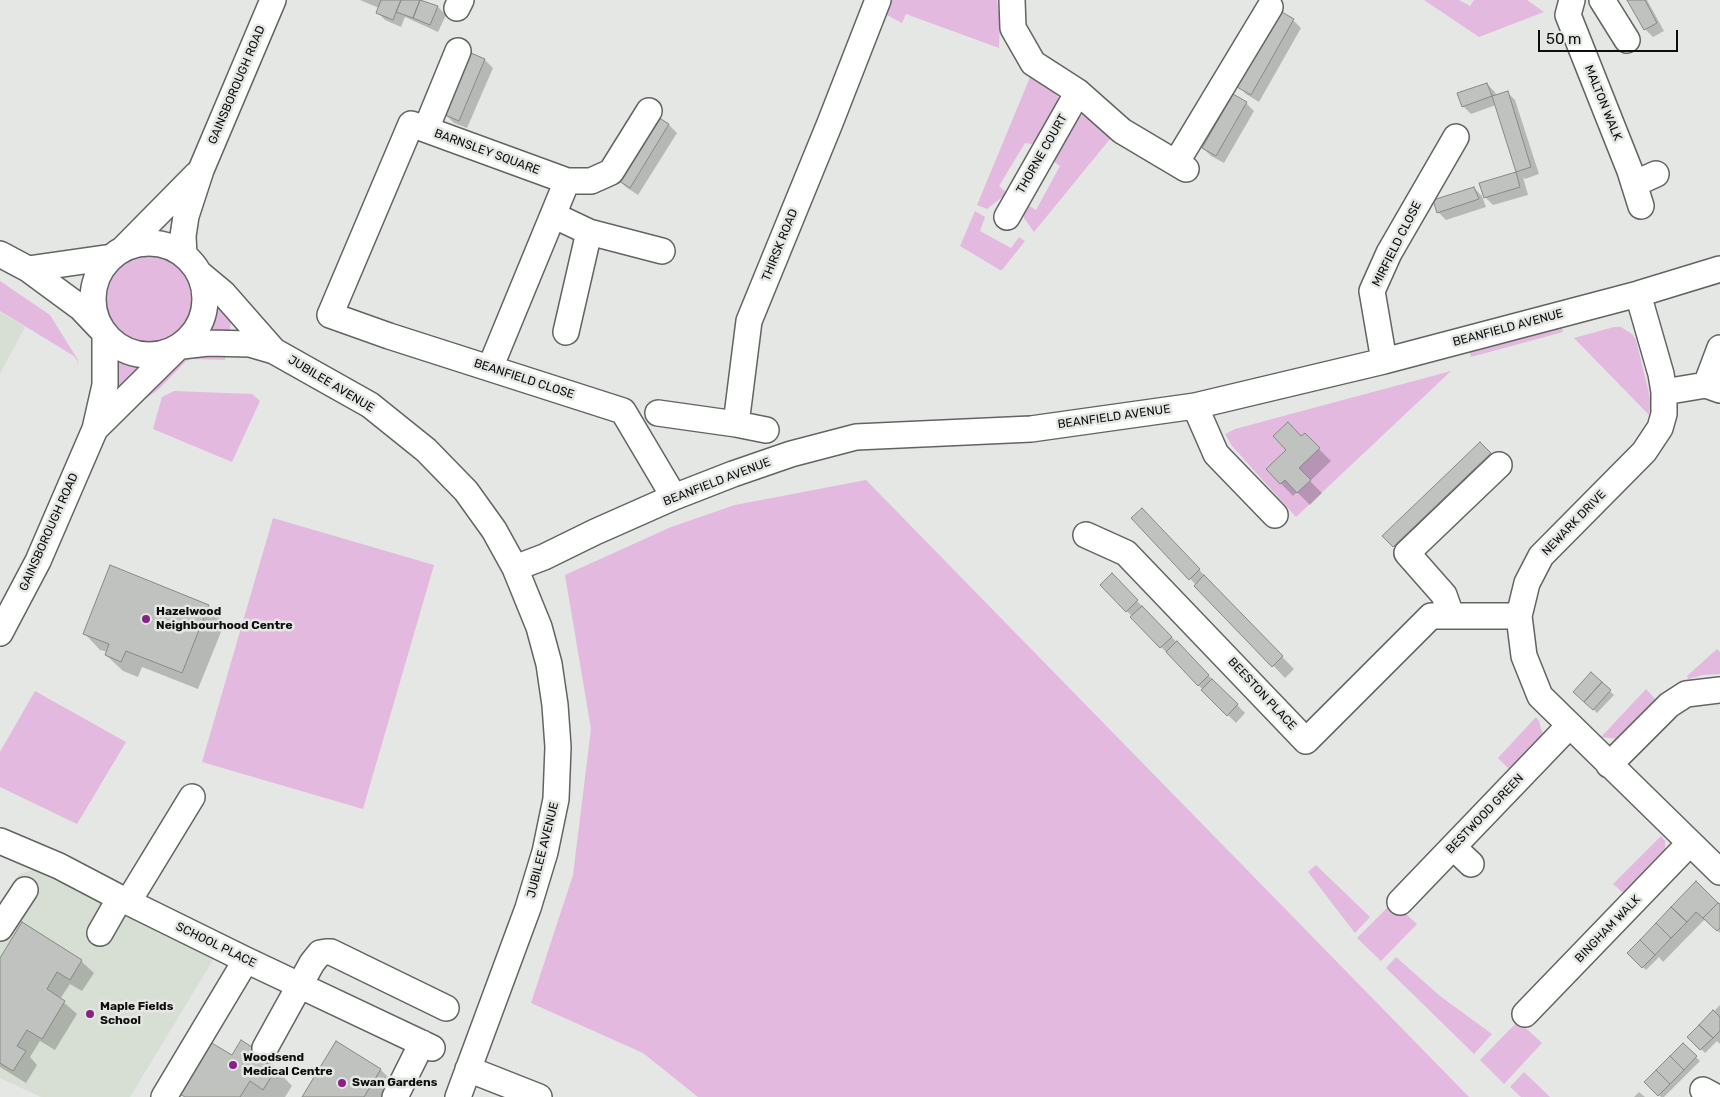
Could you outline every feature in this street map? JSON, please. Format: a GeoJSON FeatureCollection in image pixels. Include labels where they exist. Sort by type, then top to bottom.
{"type":"FeatureCollection","features":[{"type":"Feature","properties":{"kind":"street","name":"GAINSBOROUGH ROAD"},"geometry":{"type":"LineString","coordinates":[[192,264],[183,236],[186,216],[201,170],[273,0]]}},
{"type":"Feature","properties":{"kind":"street","name":"THIRSK ROAD"},"geometry":{"type":"LineString","coordinates":[[736,424],[749,321],[878,0]]}},
{"type":"Feature","properties":{"kind":"street"},"geometry":{"type":"LineString","coordinates":[[1012,0],[1013,28],[1033,63],[1078,92],[1122,131],[1181,166],[1270,7]]}},
{"type":"Feature","properties":{"kind":"street","name":"MALTON WALK"},"geometry":{"type":"LineString","coordinates":[[1572,0],[1568,15],[1644,188]]}},
{"type":"Feature","properties":{"kind":"street"},"geometry":{"type":"LineString","coordinates":[[1602,0],[1627,40]]}},
{"type":"Feature","properties":{"kind":"street"},"geometry":{"type":"LineString","coordinates":[[426,129],[458,51]]}},
{"type":"Feature","properties":{"kind":"street","name":"THORNE COURT"},"geometry":{"type":"LineString","coordinates":[[1007,217],[1078,92]]}},
{"type":"Feature","properties":{"kind":"street"},"geometry":{"type":"LineString","coordinates":[[490,368],[567,181],[591,181],[611,172],[649,111]]}},
{"type":"Feature","properties":{"kind":"street","name":"BARNSLEY SQUARE"},"geometry":{"type":"LineString","coordinates":[[330,315],[410,124],[567,181]]}},
{"type":"Feature","properties":{"kind":"street","name":"MIRFIELD CLOSE"},"geometry":{"type":"LineString","coordinates":[[1384,360],[1372,290],[1389,253],[1456,137]]}},
{"type":"Feature","properties":{"kind":"street","name":"GAINSBOROUGH ROAD"},"geometry":{"type":"LineString","coordinates":[[117,253],[169,204],[201,170]]}},
{"type":"Feature","properties":{"kind":"street"},"geometry":{"type":"LineString","coordinates":[[553,215],[588,232],[662,251]]}},
{"type":"Feature","properties":{"kind":"street"},"geometry":{"type":"LineString","coordinates":[[566,332],[588,232]]}},
{"type":"Feature","properties":{"kind":"street"},"geometry":{"type":"LineString","coordinates":[[0,254],[28,269],[81,308],[103,332],[119,348],[138,355],[157,355],[179,348],[193,334],[202,320],[206,305],[205,288],[192,264],[164,245],[148,243],[131,245],[117,253],[104,265],[96,280],[92,296],[94,313],[103,332]]}},
{"type":"Feature","properties":{"kind":"street"},"geometry":{"type":"LineString","coordinates":[[28,269],[117,253]]}},
{"type":"Feature","properties":{"kind":"street","name":"JUBILEE AVENUE"},"geometry":{"type":"LineString","coordinates":[[192,264],[223,293],[274,351]]}},
{"type":"Feature","properties":{"kind":"street","name":"BEANFIELD AVENUE"},"geometry":{"type":"LineString","coordinates":[[515,568],[544,557],[595,532],[674,498],[791,454],[856,437],[1031,429],[1195,406],[1384,360],[1638,294],[1720,269]]}},
{"type":"Feature","properties":{"kind":"street","name":"NEWARK DRIVE"},"geometry":{"type":"LineString","coordinates":[[1638,294],[1661,374],[1664,392],[1664,414],[1660,428],[1644,452],[1541,556],[1527,583],[1519,616],[1524,656],[1540,696],[1720,872]]}},
{"type":"Feature","properties":{"kind":"street","name":"BEANFIELD CLOSE"},"geometry":{"type":"LineString","coordinates":[[330,315],[389,336],[623,411],[674,498]]}},
{"type":"Feature","properties":{"kind":"street","name":"GAINSBOROUGH ROAD"},"geometry":{"type":"LineString","coordinates":[[0,633],[38,561],[95,429],[105,385],[103,332]]}},
{"type":"Feature","properties":{"kind":"street","name":"JUBILEE AVENUE"},"geometry":{"type":"LineString","coordinates":[[179,348],[208,343],[250,344],[274,351],[370,405],[426,450],[466,492],[494,530],[515,568],[539,627],[549,664],[555,705],[558,747],[556,799],[545,852],[528,908],[458,1097]]}},
{"type":"Feature","properties":{"kind":"street","name":"GAINSBOROUGH ROAD"},"geometry":{"type":"LineString","coordinates":[[95,429],[179,348]]}},
{"type":"Feature","properties":{"kind":"street"},"geometry":{"type":"LineString","coordinates":[[1664,392],[1713,387],[1720,348]]}},
{"type":"Feature","properties":{"kind":"street"},"geometry":{"type":"LineString","coordinates":[[1195,406],[1216,454],[1275,515]]}},
{"type":"Feature","properties":{"kind":"street"},"geometry":{"type":"LineString","coordinates":[[658,413],[766,430]]}},
{"type":"Feature","properties":{"kind":"street"},"geometry":{"type":"LineString","coordinates":[[1451,615],[1444,595],[1407,553],[1499,465]]}},
{"type":"Feature","properties":{"kind":"street","name":"BEESTON PLACE"},"geometry":{"type":"LineString","coordinates":[[1086,535],[1126,553],[1299,748],[1431,616],[1519,616]]}},
{"type":"Feature","properties":{"kind":"street"},"geometry":{"type":"LineString","coordinates":[[1609,765],[1669,705],[1686,694],[1720,690]]}},
{"type":"Feature","properties":{"kind":"street","name":"BESTWOOD GREEN"},"geometry":{"type":"LineString","coordinates":[[1400,902],[1569,726]]}},
{"type":"Feature","properties":{"kind":"street"},"geometry":{"type":"LineString","coordinates":[[100,933],[192,797]]}},
{"type":"Feature","properties":{"kind":"street","name":"BINGHAM WALK"},"geometry":{"type":"LineString","coordinates":[[1525,1014],[1690,843]]}},
{"type":"Feature","properties":{"kind":"street","name":"SCHOOL PLACE"},"geometry":{"type":"LineString","coordinates":[[1,844],[59,866],[246,960],[427,1046],[395,1097]]}},
{"type":"Feature","properties":{"kind":"street"},"geometry":{"type":"LineString","coordinates":[[1453,847],[1471,864]]}},
{"type":"Feature","properties":{"kind":"street"},"geometry":{"type":"LineString","coordinates":[[0,928],[25,890]]}},
{"type":"Feature","properties":{"kind":"street"},"geometry":{"type":"LineString","coordinates":[[265,1048],[320,953],[331,952],[446,1008]]}},
{"type":"Feature","properties":{"kind":"street"},"geometry":{"type":"LineString","coordinates":[[164,1097],[246,960]]}},
{"type":"Feature","properties":{"kind":"street"},"geometry":{"type":"LineString","coordinates":[[468,1070],[539,1097]]}},
{"type":"Feature","properties":{"kind":"shaded area"},"geometry":{"type":"Polygon","coordinates":[[[891,0],[997,0],[1000,20],[999,48],[906,14],[902,23],[885,14],[891,0]]]}},
{"type":"Feature","properties":{"kind":"shaded area"},"geometry":{"type":"Polygon","coordinates":[[[1424,0],[1459,0],[1470,6],[1474,0],[1527,0],[1544,12],[1479,37],[1424,0]]]}},
{"type":"Feature","properties":{"kind":"shaded area"},"geometry":{"type":"Polygon","coordinates":[[[1033,70],[1051,87],[1058,97],[1060,107],[1039,145],[1025,143],[999,186],[1007,193],[987,209],[977,205],[1033,70]]]}},
{"type":"Feature","properties":{"kind":"shaded area"},"geometry":{"type":"Polygon","coordinates":[[[1076,113],[1093,119],[1114,134],[1034,232],[1024,218],[1025,203],[1036,210],[1060,166],[1049,158],[1076,113]]]}},
{"type":"Feature","properties":{"kind":"shaded area"},"geometry":{"type":"Polygon","coordinates":[[[975,211],[985,217],[980,231],[1011,248],[1019,237],[1025,241],[1002,270],[960,246],[975,211]]]}},
{"type":"Feature","properties":{"kind":"shaded area"},"geometry":{"type":"Polygon","coordinates":[[[149,252],[167,256],[182,266],[192,281],[196,299],[192,317],[182,332],[167,342],[149,346],[131,342],[116,332],[106,317],[102,299],[106,281],[116,266],[131,256],[149,252]]]}},
{"type":"Feature","properties":{"kind":"shaded area"},"geometry":{"type":"Polygon","coordinates":[[[0,281],[50,315],[78,362],[74,356],[0,311],[0,281]]]}},
{"type":"Feature","properties":{"kind":"shaded area"},"geometry":{"type":"Polygon","coordinates":[[[215,301],[237,317],[231,323],[229,333],[207,333],[215,312],[215,301]]]}},
{"type":"Feature","properties":{"kind":"shaded area"},"geometry":{"type":"Polygon","coordinates":[[[0,312],[25,327],[0,374],[0,312]]]}},
{"type":"Feature","properties":{"kind":"shaded area"},"geometry":{"type":"Polygon","coordinates":[[[1561,324],[1563,332],[1471,357],[1469,349],[1561,324]]]}},
{"type":"Feature","properties":{"kind":"shaded area"},"geometry":{"type":"Polygon","coordinates":[[[1614,327],[1621,327],[1632,334],[1636,340],[1651,403],[1649,415],[1574,338],[1614,327]]]}},
{"type":"Feature","properties":{"kind":"shaded area"},"geometry":{"type":"Polygon","coordinates":[[[226,352],[225,360],[191,359],[186,361],[159,389],[137,405],[175,367],[192,355],[226,352]]]}},
{"type":"Feature","properties":{"kind":"shaded area"},"geometry":{"type":"Polygon","coordinates":[[[115,355],[129,362],[148,366],[122,393],[111,386],[115,355]]]}},
{"type":"Feature","properties":{"kind":"shaded area"},"geometry":{"type":"Polygon","coordinates":[[[1451,371],[1296,517],[1232,446],[1225,434],[1235,429],[1451,371]]]}},
{"type":"Feature","properties":{"kind":"shaded area"},"geometry":{"type":"Polygon","coordinates":[[[174,391],[252,394],[260,401],[232,462],[153,429],[162,397],[174,391]]]}},
{"type":"Feature","properties":{"kind":"shaded area"},"geometry":{"type":"Polygon","coordinates":[[[866,480],[1469,1097],[698,1097],[643,1053],[531,1003],[573,875],[591,729],[565,575],[671,527],[735,505],[866,480]]]}},
{"type":"Feature","properties":{"kind":"shaded area"},"geometry":{"type":"Polygon","coordinates":[[[273,518],[434,565],[363,809],[202,762],[273,518]]]}},
{"type":"Feature","properties":{"kind":"shaded area"},"geometry":{"type":"Polygon","coordinates":[[[1717,649],[1720,652],[1720,674],[1703,675],[1688,679],[1687,676],[1717,649]]]}},
{"type":"Feature","properties":{"kind":"shaded area"},"geometry":{"type":"Polygon","coordinates":[[[1646,689],[1656,700],[1618,739],[1601,737],[1646,689]]]}},
{"type":"Feature","properties":{"kind":"shaded area"},"geometry":{"type":"Polygon","coordinates":[[[35,691],[126,742],[77,824],[0,787],[0,752],[35,691]]]}},
{"type":"Feature","properties":{"kind":"shaded area"},"geometry":{"type":"Polygon","coordinates":[[[1536,717],[1543,735],[1511,771],[1498,758],[1536,717]]]}},
{"type":"Feature","properties":{"kind":"shaded area"},"geometry":{"type":"Polygon","coordinates":[[[1661,836],[1665,841],[1665,857],[1627,896],[1613,884],[1661,836]]]}},
{"type":"Feature","properties":{"kind":"shaded area"},"geometry":{"type":"Polygon","coordinates":[[[1316,865],[1370,917],[1355,933],[1308,872],[1316,865]]]}},
{"type":"Feature","properties":{"kind":"shaded area","name":"Maple Fields School"},"geometry":{"type":"Polygon","coordinates":[[[43,866],[219,950],[130,1097],[41,1097],[0,1078],[0,901],[20,874],[43,866]]]}},
{"type":"Feature","properties":{"kind":"shaded area"},"geometry":{"type":"Polygon","coordinates":[[[1393,902],[1417,924],[1381,961],[1357,938],[1393,902]]]}},
{"type":"Feature","properties":{"kind":"shaded area"},"geometry":{"type":"Polygon","coordinates":[[[1396,957],[1440,996],[1492,1034],[1474,1054],[1386,968],[1396,957]]]}},
{"type":"Feature","properties":{"kind":"shaded area"},"geometry":{"type":"Polygon","coordinates":[[[1518,1021],[1542,1043],[1504,1084],[1480,1060],[1518,1021]]]}},
{"type":"Feature","properties":{"kind":"shaded area"},"geometry":{"type":"Polygon","coordinates":[[[1524,1072],[1550,1097],[1521,1097],[1510,1087],[1524,1072]]]}},
{"type":"Feature","properties":{"kind":"building"},"geometry":{"type":"Polygon","coordinates":[[[381,0],[401,0],[393,20],[376,13],[381,0]]]}},
{"type":"Feature","properties":{"kind":"building"},"geometry":{"type":"Polygon","coordinates":[[[401,0],[420,0],[413,18],[396,12],[401,0]]]}},
{"type":"Feature","properties":{"kind":"building"},"geometry":{"type":"Polygon","coordinates":[[[420,0],[438,6],[430,25],[413,18],[420,0]]]}},
{"type":"Feature","properties":{"kind":"building"},"geometry":{"type":"Polygon","coordinates":[[[1627,0],[1645,0],[1657,23],[1644,30],[1627,0]]]}},
{"type":"Feature","properties":{"kind":"building"},"geometry":{"type":"Polygon","coordinates":[[[1280,11],[1294,19],[1251,95],[1237,87],[1280,11]]]}},
{"type":"Feature","properties":{"kind":"building"},"geometry":{"type":"Polygon","coordinates":[[[471,53],[485,59],[459,121],[445,115],[471,53]]]}},
{"type":"Feature","properties":{"kind":"building"},"geometry":{"type":"Polygon","coordinates":[[[1487,83],[1492,96],[1462,107],[1457,93],[1487,83]]]}},
{"type":"Feature","properties":{"kind":"building"},"geometry":{"type":"Polygon","coordinates":[[[1508,91],[1531,167],[1516,172],[1492,96],[1508,91]]]}},
{"type":"Feature","properties":{"kind":"building"},"geometry":{"type":"Polygon","coordinates":[[[1233,94],[1247,102],[1216,156],[1202,148],[1233,94]]]}},
{"type":"Feature","properties":{"kind":"building"},"geometry":{"type":"Polygon","coordinates":[[[656,116],[669,124],[630,188],[616,179],[656,116]]]}},
{"type":"Feature","properties":{"kind":"building"},"geometry":{"type":"Polygon","coordinates":[[[1516,172],[1520,187],[1484,198],[1479,183],[1516,172]]]}},
{"type":"Feature","properties":{"kind":"building"},"geometry":{"type":"Polygon","coordinates":[[[1474,187],[1479,199],[1437,213],[1433,200],[1474,187]]]}},
{"type":"Feature","properties":{"kind":"building"},"geometry":{"type":"Polygon","coordinates":[[[1288,422],[1301,436],[1305,433],[1320,448],[1299,468],[1311,480],[1297,493],[1285,480],[1280,484],[1266,469],[1286,450],[1273,436],[1288,422]]]}},
{"type":"Feature","properties":{"kind":"building"},"geometry":{"type":"Polygon","coordinates":[[[1480,442],[1491,453],[1393,547],[1382,536],[1480,442]]]}},
{"type":"Feature","properties":{"kind":"building"},"geometry":{"type":"Polygon","coordinates":[[[1142,508],[1200,569],[1189,580],[1131,518],[1142,508]]]}},
{"type":"Feature","properties":{"kind":"building","name":"Hazelwood Neighbourhood Centre"},"geometry":{"type":"Polygon","coordinates":[[[110,565],[209,605],[182,673],[126,651],[121,662],[105,655],[109,644],[83,634],[110,565]]]}},
{"type":"Feature","properties":{"kind":"building"},"geometry":{"type":"Polygon","coordinates":[[[1112,573],[1138,600],[1126,612],[1100,585],[1112,573]]]}},
{"type":"Feature","properties":{"kind":"building"},"geometry":{"type":"Polygon","coordinates":[[[1204,575],[1283,656],[1272,667],[1194,586],[1204,575]]]}},
{"type":"Feature","properties":{"kind":"building"},"geometry":{"type":"Polygon","coordinates":[[[1142,606],[1172,637],[1160,648],[1130,617],[1142,606]]]}},
{"type":"Feature","properties":{"kind":"building"},"geometry":{"type":"Polygon","coordinates":[[[1177,641],[1209,675],[1198,686],[1166,652],[1177,641]]]}},
{"type":"Feature","properties":{"kind":"building"},"geometry":{"type":"Polygon","coordinates":[[[1591,672],[1602,682],[1584,702],[1573,692],[1591,672]]]}},
{"type":"Feature","properties":{"kind":"building"},"geometry":{"type":"Polygon","coordinates":[[[1212,679],[1238,704],[1227,716],[1201,690],[1212,679]]]}},
{"type":"Feature","properties":{"kind":"building"},"geometry":{"type":"Polygon","coordinates":[[[1602,682],[1611,690],[1593,710],[1584,702],[1602,682]]]}},
{"type":"Feature","properties":{"kind":"building"},"geometry":{"type":"Polygon","coordinates":[[[1696,881],[1718,903],[1703,918],[1696,912],[1687,922],[1671,907],[1696,881]]]}},
{"type":"Feature","properties":{"kind":"building"},"geometry":{"type":"Polygon","coordinates":[[[1718,903],[1720,904],[1720,928],[1717,931],[1703,918],[1718,903]]]}},
{"type":"Feature","properties":{"kind":"building"},"geometry":{"type":"Polygon","coordinates":[[[1671,907],[1687,922],[1671,938],[1656,923],[1671,907]]]}},
{"type":"Feature","properties":{"kind":"building"},"geometry":{"type":"Polygon","coordinates":[[[22,922],[82,960],[70,980],[57,972],[47,989],[65,1001],[42,1039],[27,1030],[17,1046],[26,1051],[13,1071],[0,1063],[0,958],[22,922]]]}},
{"type":"Feature","properties":{"kind":"building"},"geometry":{"type":"Polygon","coordinates":[[[1656,923],[1671,938],[1655,955],[1640,940],[1656,923]]]}},
{"type":"Feature","properties":{"kind":"building"},"geometry":{"type":"Polygon","coordinates":[[[1640,940],[1655,955],[1642,968],[1627,953],[1640,940]]]}},
{"type":"Feature","properties":{"kind":"building"},"geometry":{"type":"Polygon","coordinates":[[[1713,1010],[1720,1017],[1720,1031],[1713,1038],[1699,1025],[1713,1010]]]}},
{"type":"Feature","properties":{"kind":"building"},"geometry":{"type":"Polygon","coordinates":[[[1699,1025],[1713,1038],[1700,1050],[1687,1037],[1699,1025]]]}},
{"type":"Feature","properties":{"kind":"building","name":"Woodsend Medical Centre"},"geometry":{"type":"Polygon","coordinates":[[[241,1040],[266,1056],[263,1061],[276,1069],[263,1090],[250,1081],[240,1097],[185,1097],[178,1093],[210,1042],[232,1055],[241,1040]]]}},
{"type":"Feature","properties":{"kind":"building","name":"Swan Gardens"},"geometry":{"type":"Polygon","coordinates":[[[336,1041],[381,1069],[364,1097],[302,1097],[336,1041]]]}},
{"type":"Feature","properties":{"kind":"building"},"geometry":{"type":"Polygon","coordinates":[[[1683,1043],[1697,1056],[1684,1070],[1670,1056],[1683,1043]]]}},
{"type":"Feature","properties":{"kind":"building"},"geometry":{"type":"Polygon","coordinates":[[[1670,1056],[1684,1070],[1670,1084],[1656,1070],[1670,1056]]]}},
{"type":"Feature","properties":{"kind":"building"},"geometry":{"type":"Polygon","coordinates":[[[1656,1070],[1670,1084],[1658,1096],[1644,1082],[1656,1070]]]}},
{"type":"Feature","properties":{"kind":"place","name":"Hazelwood Neighbourhood Centre"},"geometry":{"type":"Point","coordinates":[146,619]}},
{"type":"Feature","properties":{"kind":"place","name":"Maple Fields School"},"geometry":{"type":"Point","coordinates":[90,1014]}},
{"type":"Feature","properties":{"kind":"place","name":"Woodsend Medical Centre"},"geometry":{"type":"Point","coordinates":[233,1065]}},
{"type":"Feature","properties":{"kind":"place","name":"Swan Gardens"},"geometry":{"type":"Point","coordinates":[342,1083]}}]}
